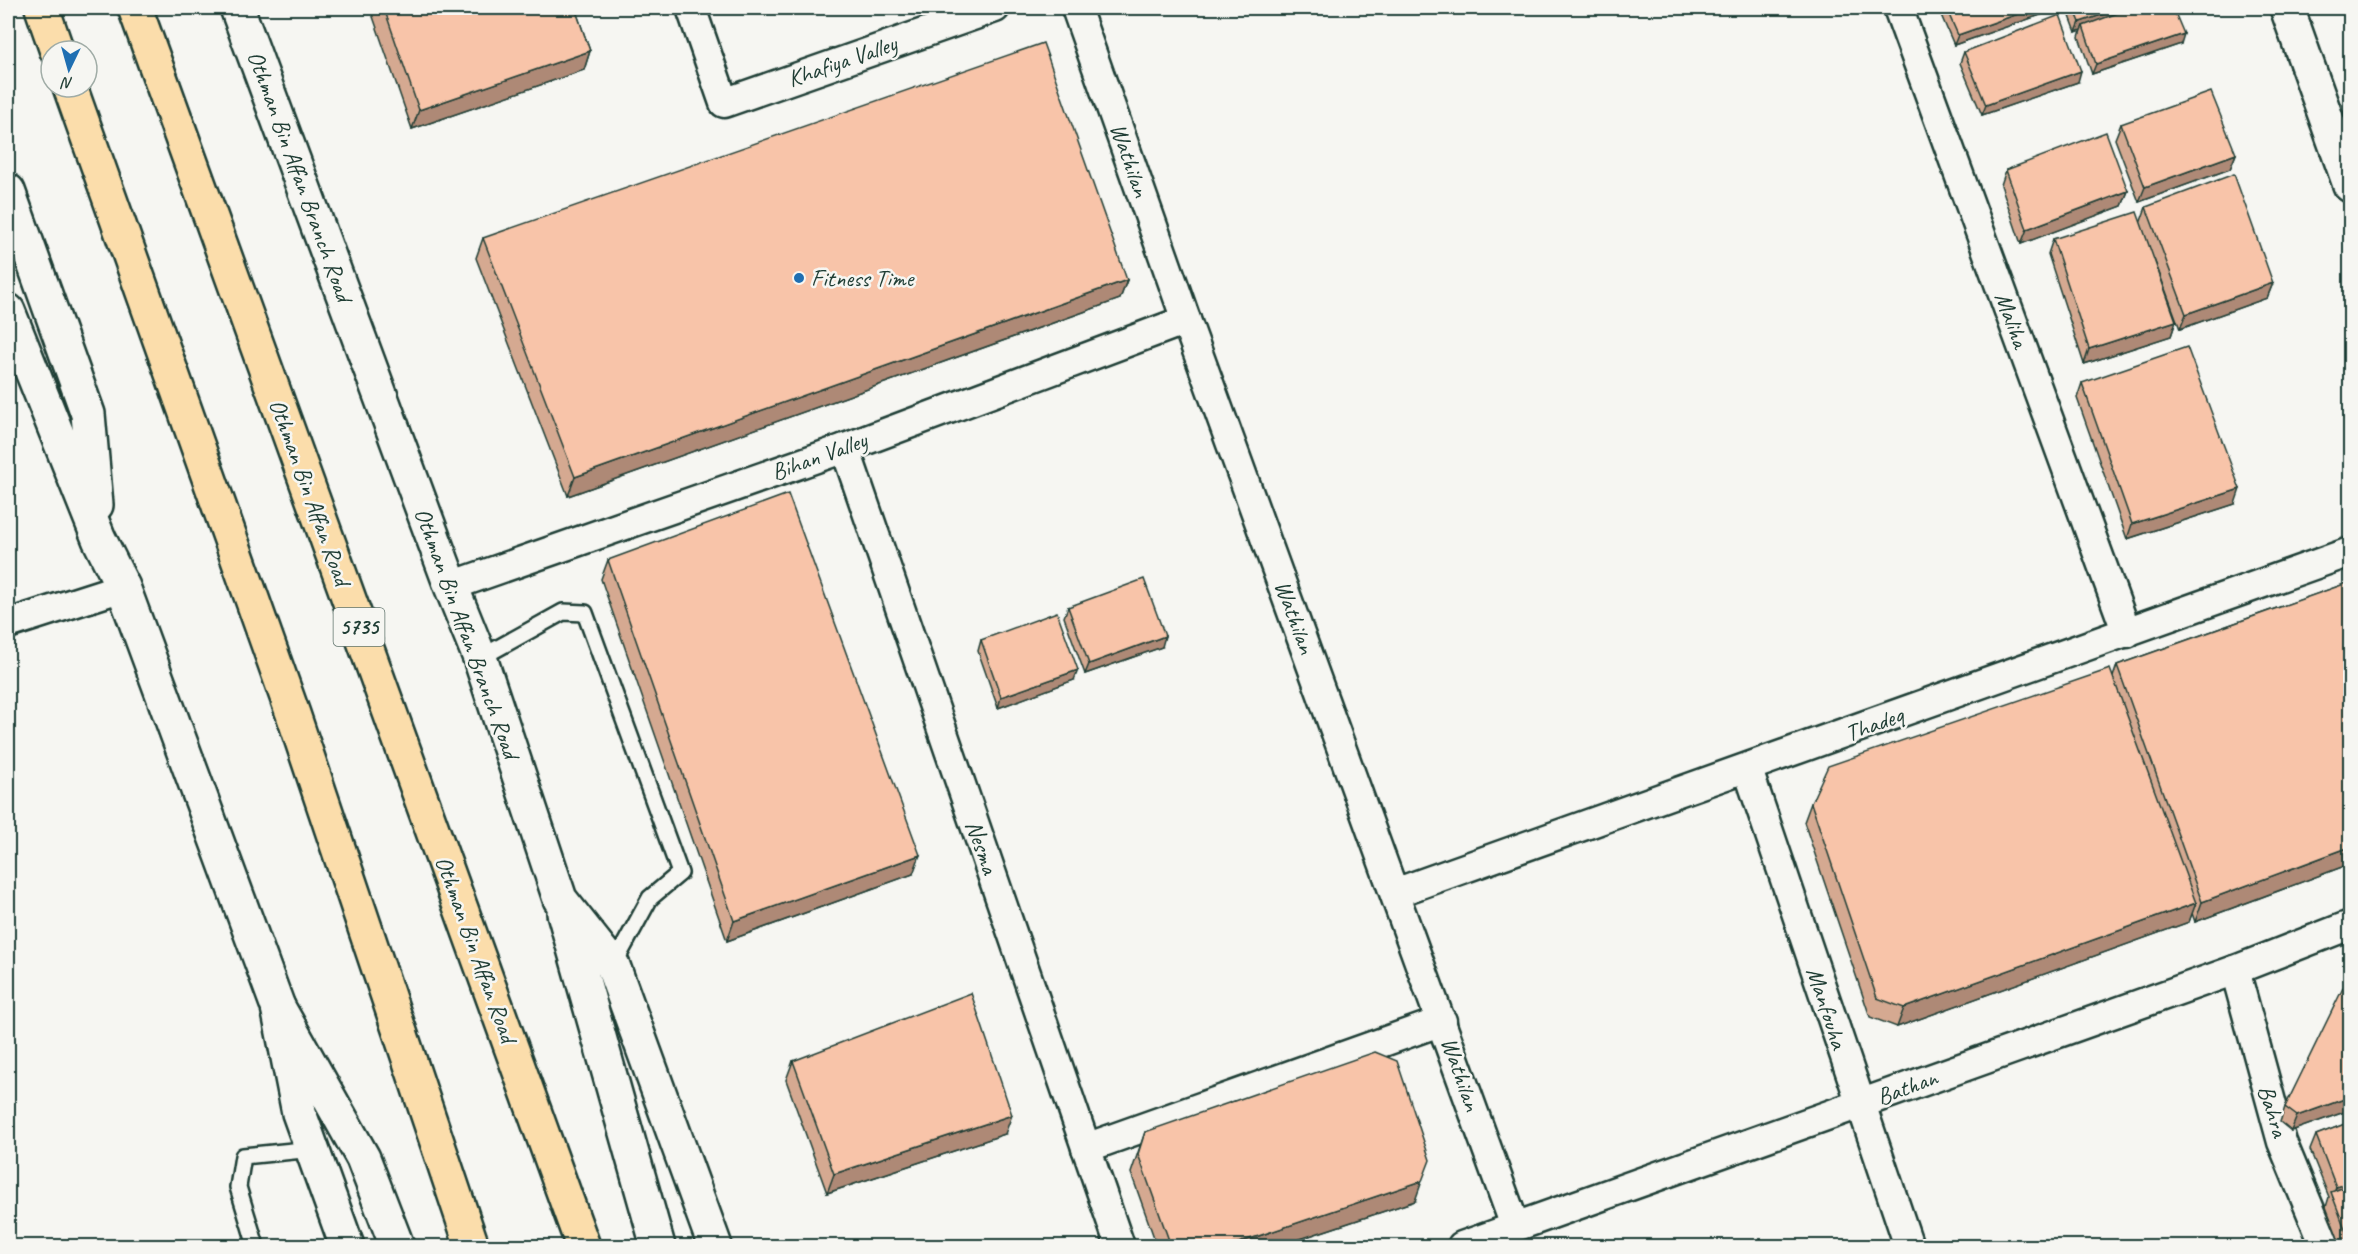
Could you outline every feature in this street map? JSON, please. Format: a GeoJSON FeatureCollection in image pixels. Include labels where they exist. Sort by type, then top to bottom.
{"type":"FeatureCollection","features":[{"type":"Feature","properties":{"kind":"main road"},"geometry":{"type":"LineString","coordinates":[[42,8],[53,39]]}},
{"type":"Feature","properties":{"kind":"main road","name":"Othman Bin Affan Road"},"geometry":{"type":"LineString","coordinates":[[135,8],[584,1246]]}},
{"type":"Feature","properties":{"kind":"main road"},"geometry":{"type":"LineString","coordinates":[[74,99],[289,703],[472,1246]]}},
{"type":"Feature","properties":{"kind":"street","name":"Othman Bin Affan Branch Road"},"geometry":{"type":"LineString","coordinates":[[237,8],[451,586],[480,658],[560,899],[613,966],[715,1246]]}},
{"type":"Feature","properties":{"kind":"street","name":"Khafiya Valley"},"geometry":{"type":"LineString","coordinates":[[691,8],[724,103],[995,8]]}},
{"type":"Feature","properties":{"kind":"street","name":"Wathilan"},"geometry":{"type":"LineString","coordinates":[[1076,8],[1186,320],[1515,1226]]}},
{"type":"Feature","properties":{"kind":"street","name":"Maliha"},"geometry":{"type":"LineString","coordinates":[[1898,8],[2127,633]]}},
{"type":"Feature","properties":{"kind":"street"},"geometry":{"type":"LineString","coordinates":[[2287,8],[2350,185]]}},
{"type":"Feature","properties":{"kind":"street"},"geometry":{"type":"LineString","coordinates":[[8,192],[88,414],[99,539]]}},
{"type":"Feature","properties":{"kind":"street"},"geometry":{"type":"LineString","coordinates":[[8,311],[99,539],[123,587],[278,1007],[299,1113],[314,1149],[347,1246]]}},
{"type":"Feature","properties":{"kind":"street","name":"Bihan Valley"},"geometry":{"type":"LineString","coordinates":[[451,586],[845,448],[1186,320]]}},
{"type":"Feature","properties":{"kind":"street","name":"Nesma"},"geometry":{"type":"LineString","coordinates":[[845,448],[1120,1246]]}},
{"type":"Feature","properties":{"kind":"street","name":"Thadeq"},"geometry":{"type":"LineString","coordinates":[[1395,893],[1748,770],[2350,552]]}},
{"type":"Feature","properties":{"kind":"street"},"geometry":{"type":"LineString","coordinates":[[8,624],[123,587]]}},
{"type":"Feature","properties":{"kind":"street","name":"Manfouha"},"geometry":{"type":"LineString","coordinates":[[1748,770],[1859,1104],[1910,1246]]}},
{"type":"Feature","properties":{"kind":"street"},"geometry":{"type":"LineString","coordinates":[[560,899],[658,1246]]}},
{"type":"Feature","properties":{"kind":"street","name":"Bathan"},"geometry":{"type":"LineString","coordinates":[[1462,1246],[2235,970],[2350,925]]}},
{"type":"Feature","properties":{"kind":"street","name":"Bahra"},"geometry":{"type":"LineString","coordinates":[[2235,970],[2282,1142],[2325,1246]]}},
{"type":"Feature","properties":{"kind":"street"},"geometry":{"type":"LineString","coordinates":[[278,1007],[363,1158],[397,1246]]}},
{"type":"Feature","properties":{"kind":"street"},"geometry":{"type":"LineString","coordinates":[[1086,1148],[1442,1021]]}},
{"type":"Feature","properties":{"kind":"lane"},"geometry":{"type":"LineString","coordinates":[[480,658],[563,612],[585,613],[680,873],[650,898],[613,966]]}},
{"type":"Feature","properties":{"kind":"lane"},"geometry":{"type":"LineString","coordinates":[[256,1246],[238,1187],[243,1156],[314,1149]]}},
{"type":"Feature","properties":{"kind":"building"},"geometry":{"type":"Polygon","coordinates":[[[384,8],[575,8],[590,51],[419,110],[384,8]]]}},
{"type":"Feature","properties":{"kind":"building"},"geometry":{"type":"Polygon","coordinates":[[[1946,8],[2035,8],[1958,35],[1946,8]]]}},
{"type":"Feature","properties":{"kind":"building"},"geometry":{"type":"Polygon","coordinates":[[[2074,8],[2122,8],[2080,22],[2074,8]]]}},
{"type":"Feature","properties":{"kind":"building"},"geometry":{"type":"Polygon","coordinates":[[[2131,8],[2173,8],[2184,34],[2096,64],[2083,26],[2131,8]]]}},
{"type":"Feature","properties":{"kind":"building"},"geometry":{"type":"Polygon","coordinates":[[[2060,15],[2081,71],[1986,105],[1964,52],[2060,15]]]}},
{"type":"Feature","properties":{"kind":"building","name":"Fitness Time"},"geometry":{"type":"Polygon","coordinates":[[[1043,43],[1127,280],[575,477],[483,238],[1043,43]]]}},
{"type":"Feature","properties":{"kind":"building"},"geometry":{"type":"Polygon","coordinates":[[[2211,92],[2236,154],[2145,187],[2121,124],[2211,92]]]}},
{"type":"Feature","properties":{"kind":"building"},"geometry":{"type":"Polygon","coordinates":[[[2106,132],[2128,191],[2027,229],[2006,170],[2106,132]]]}},
{"type":"Feature","properties":{"kind":"building"},"geometry":{"type":"Polygon","coordinates":[[[2234,174],[2273,283],[2186,314],[2146,207],[2234,174]]]}},
{"type":"Feature","properties":{"kind":"building"},"geometry":{"type":"Polygon","coordinates":[[[2137,212],[2176,321],[2089,349],[2053,239],[2137,212]]]}},
{"type":"Feature","properties":{"kind":"building"},"geometry":{"type":"Polygon","coordinates":[[[2187,347],[2240,489],[2132,524],[2082,383],[2187,347]]]}},
{"type":"Feature","properties":{"kind":"building"},"geometry":{"type":"Polygon","coordinates":[[[788,494],[920,855],[734,921],[608,560],[788,494]]]}},
{"type":"Feature","properties":{"kind":"building"},"geometry":{"type":"Polygon","coordinates":[[[1144,579],[1165,636],[1089,664],[1068,607],[1144,579]]]}},
{"type":"Feature","properties":{"kind":"building"},"geometry":{"type":"Polygon","coordinates":[[[2350,582],[2350,847],[2202,902],[2117,665],[2350,582]]]}},
{"type":"Feature","properties":{"kind":"building"},"geometry":{"type":"Polygon","coordinates":[[[1057,612],[1078,670],[1001,697],[981,640],[1057,612]]]}},
{"type":"Feature","properties":{"kind":"building"},"geometry":{"type":"Polygon","coordinates":[[[2110,669],[2196,903],[1904,1008],[1877,998],[1811,803],[1828,766],[2110,669]]]}},
{"type":"Feature","properties":{"kind":"building"},"geometry":{"type":"Polygon","coordinates":[[[2350,984],[2350,1097],[2297,1116],[2285,1107],[2344,986],[2350,984]]]}},
{"type":"Feature","properties":{"kind":"building"},"geometry":{"type":"Polygon","coordinates":[[[971,993],[1012,1115],[834,1174],[793,1061],[971,993]]]}},
{"type":"Feature","properties":{"kind":"building"},"geometry":{"type":"Polygon","coordinates":[[[1375,1052],[1397,1061],[1430,1160],[1422,1181],[1229,1246],[1171,1246],[1138,1154],[1145,1132],[1375,1052]]]}},
{"type":"Feature","properties":{"kind":"building"},"geometry":{"type":"Polygon","coordinates":[[[2350,1122],[2350,1182],[2336,1187],[2316,1135],[2350,1122]]]}},
{"type":"Feature","properties":{"kind":"building"},"geometry":{"type":"Polygon","coordinates":[[[2350,1185],[2350,1242],[2331,1192],[2350,1185]]]}},
{"type":"Feature","properties":{"kind":"place","name":"Fitness Time"},"geometry":{"type":"Point","coordinates":[799,278]}}]}
